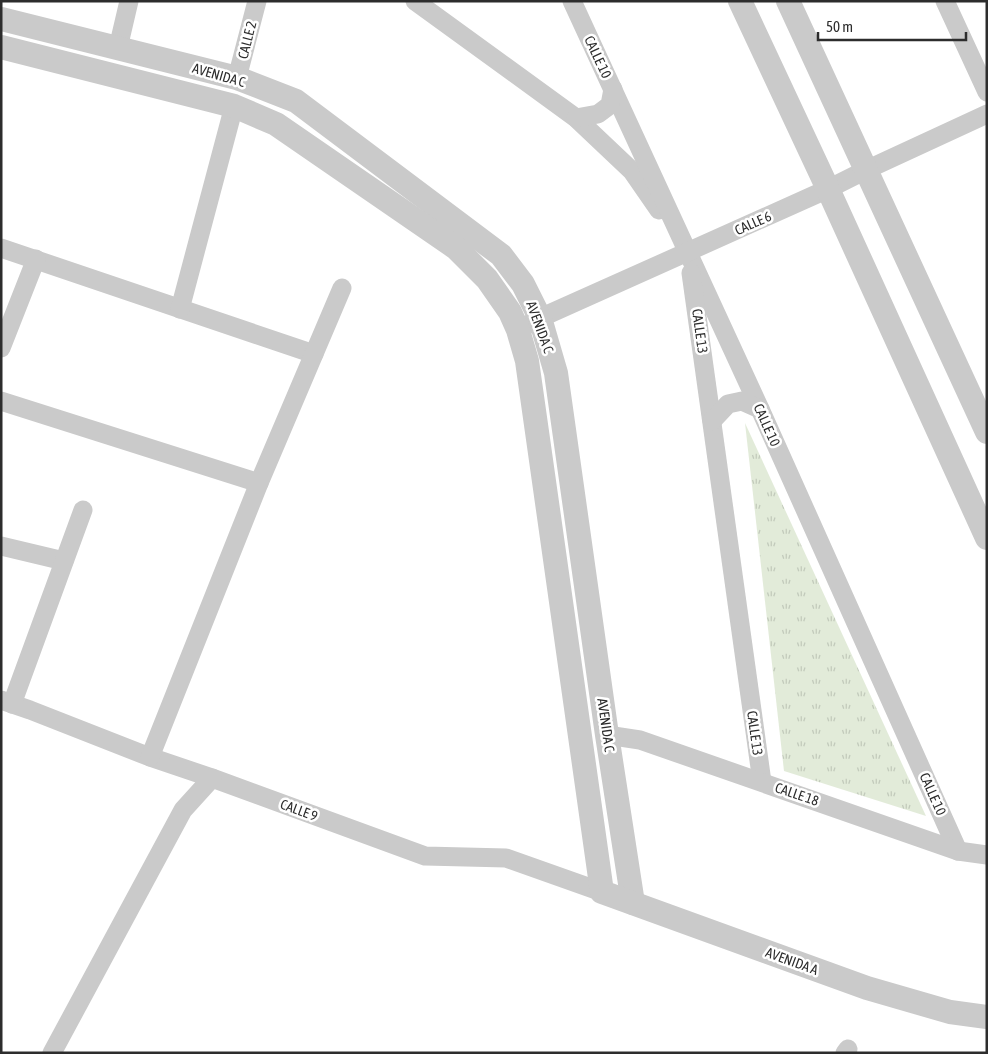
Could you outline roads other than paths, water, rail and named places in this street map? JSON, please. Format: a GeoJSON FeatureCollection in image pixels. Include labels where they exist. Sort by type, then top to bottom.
{"type":"FeatureCollection","features":[{"type":"Feature","properties":{"kind":"street"},"geometry":{"type":"LineString","coordinates":[[118,48],[130,1]]}},
{"type":"Feature","properties":{"kind":"street","name":"CALLE 2"},"geometry":{"type":"LineString","coordinates":[[237,78],[257,1]]}},
{"type":"Feature","properties":{"kind":"street","name":"CALLE 13"},"geometry":{"type":"LineString","coordinates":[[415,1],[576,118],[632,171],[688,252],[762,782]]}},
{"type":"Feature","properties":{"kind":"street","name":"CALLE 10"},"geometry":{"type":"LineString","coordinates":[[572,1],[760,409],[958,850]]}},
{"type":"Feature","properties":{"kind":"street"},"geometry":{"type":"LineString","coordinates":[[740,1],[987,538]]}},
{"type":"Feature","properties":{"kind":"street"},"geometry":{"type":"LineString","coordinates":[[788,1],[987,432]]}},
{"type":"Feature","properties":{"kind":"street"},"geometry":{"type":"LineString","coordinates":[[945,1],[987,92]]}},
{"type":"Feature","properties":{"kind":"street","name":"AVENIDA C"},"geometry":{"type":"LineString","coordinates":[[1,18],[237,78],[296,101],[501,255],[523,284],[540,318],[556,373],[607,735],[633,903]]}},
{"type":"Feature","properties":{"kind":"street","name":"AVENIDA C"},"geometry":{"type":"LineString","coordinates":[[1,47],[234,106],[276,124],[456,248],[487,279],[510,312],[518,330],[527,360],[602,892]]}},
{"type":"Feature","properties":{"kind":"street"},"geometry":{"type":"LineString","coordinates":[[576,118],[598,114],[610,105],[613,89]]}},
{"type":"Feature","properties":{"kind":"street"},"geometry":{"type":"LineString","coordinates":[[180,309],[234,106]]}},
{"type":"Feature","properties":{"kind":"street","name":"CALLE 6"},"geometry":{"type":"LineString","coordinates":[[518,330],[540,318],[828,189],[987,114]]}},
{"type":"Feature","properties":{"kind":"street"},"geometry":{"type":"LineString","coordinates":[[1,248],[314,354]]}},
{"type":"Feature","properties":{"kind":"street"},"geometry":{"type":"LineString","coordinates":[[1,348],[36,259]]}},
{"type":"Feature","properties":{"kind":"street"},"geometry":{"type":"LineString","coordinates":[[150,757],[259,483],[342,288]]}},
{"type":"Feature","properties":{"kind":"street"},"geometry":{"type":"LineString","coordinates":[[712,421],[728,404],[742,400],[760,409]]}},
{"type":"Feature","properties":{"kind":"street"},"geometry":{"type":"LineString","coordinates":[[1,401],[259,483]]}},
{"type":"Feature","properties":{"kind":"street"},"geometry":{"type":"LineString","coordinates":[[6,702],[83,510]]}},
{"type":"Feature","properties":{"kind":"street"},"geometry":{"type":"LineString","coordinates":[[1,546],[64,561]]}},
{"type":"Feature","properties":{"kind":"street","name":"CALLE 9"},"geometry":{"type":"LineString","coordinates":[[6,702],[150,757],[425,856],[506,858],[602,892]]}},
{"type":"Feature","properties":{"kind":"street","name":"CALLE 18"},"geometry":{"type":"LineString","coordinates":[[607,735],[640,740],[958,850],[987,855]]}},
{"type":"Feature","properties":{"kind":"street"},"geometry":{"type":"LineString","coordinates":[[52,1053],[183,810],[212,778]]}},
{"type":"Feature","properties":{"kind":"street","name":"AVENIDA A"},"geometry":{"type":"LineString","coordinates":[[602,892],[867,988],[950,1012],[987,1017]]}}]}
